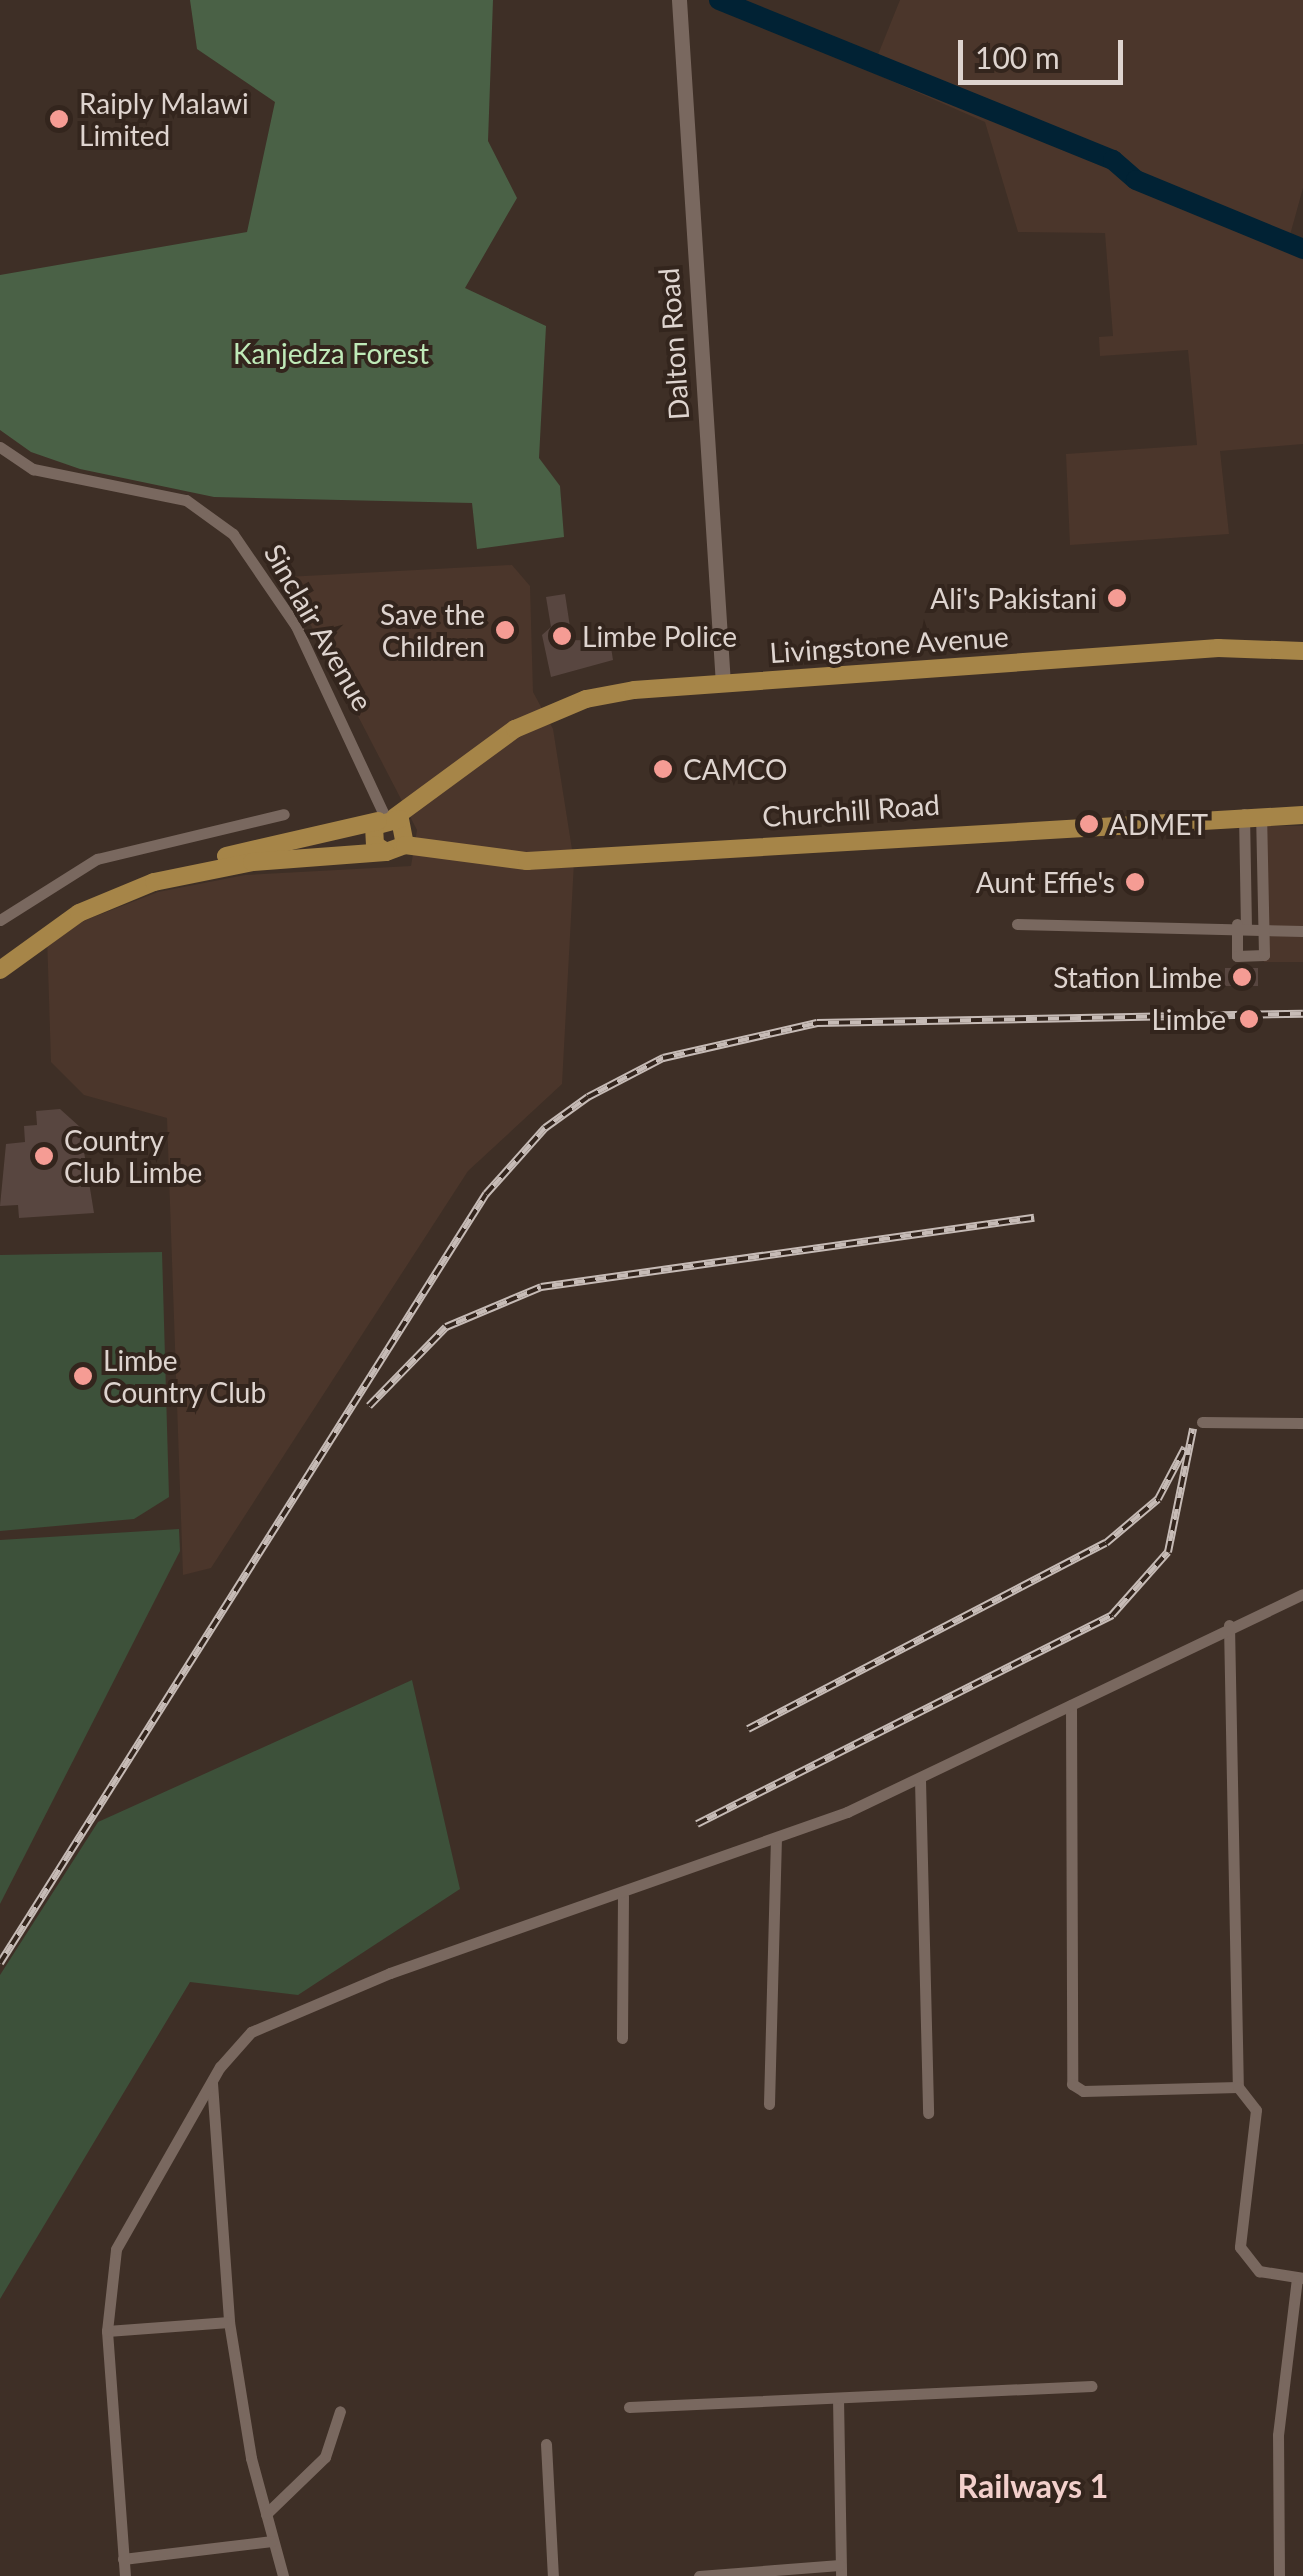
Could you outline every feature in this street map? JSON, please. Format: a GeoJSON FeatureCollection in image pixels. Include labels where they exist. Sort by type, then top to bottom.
{"type":"FeatureCollection","features":[{"type":"Feature","properties":{"kind":"highway","name":"Livingstone Avenue"},"geometry":{"type":"LineString","coordinates":[[386,818],[553,710],[634,690],[1218,648],[1303,650]]}},
{"type":"Feature","properties":{"kind":"highway","name":"Churchill Road"},"geometry":{"type":"LineString","coordinates":[[0,970],[79,912],[154,882],[252,862],[386,852],[405,845],[527,861],[1253,814],[1303,814]]}},
{"type":"Feature","properties":{"kind":"highway"},"geometry":{"type":"LineString","coordinates":[[386,818],[373,838],[386,852]]}},
{"type":"Feature","properties":{"kind":"highway"},"geometry":{"type":"LineString","coordinates":[[0,956],[111,888],[386,818],[408,831],[405,845]]}},
{"type":"Feature","properties":{"kind":"main road","name":"Dalton Road"},"geometry":{"type":"LineString","coordinates":[[679,0],[723,684]]}},
{"type":"Feature","properties":{"kind":"street","name":"Sinclair Avenue"},"geometry":{"type":"LineString","coordinates":[[0,446],[34,469],[186,500],[234,534],[304,642],[386,818]]}},
{"type":"Feature","properties":{"kind":"street"},"geometry":{"type":"LineString","coordinates":[[0,920],[97,860],[284,814]]}},
{"type":"Feature","properties":{"kind":"street"},"geometry":{"type":"LineString","coordinates":[[1253,814],[1263,875],[1264,955],[1236,956],[1242,924],[1253,814]]}},
{"type":"Feature","properties":{"kind":"street"},"geometry":{"type":"LineString","coordinates":[[1245,875],[1263,875]]}},
{"type":"Feature","properties":{"kind":"street"},"geometry":{"type":"LineString","coordinates":[[1017,924],[1242,924],[1303,931]]}},
{"type":"Feature","properties":{"kind":"street"},"geometry":{"type":"LineString","coordinates":[[1202,1422],[1303,1423]]}},
{"type":"Feature","properties":{"kind":"street"},"geometry":{"type":"LineString","coordinates":[[125,2576],[107,2331],[126,2224],[235,2046],[273,2020],[623,1896],[920,1780],[1229,1625],[1303,1594]]}},
{"type":"Feature","properties":{"kind":"street"},"geometry":{"type":"LineString","coordinates":[[1229,1625],[1238,2088],[1256,2110],[1240,2248],[1259,2271],[1300,2278],[1278,2435],[1279,2576]]}},
{"type":"Feature","properties":{"kind":"street"},"geometry":{"type":"LineString","coordinates":[[1071,1705],[1072,2084],[1084,2091],[1238,2088]]}},
{"type":"Feature","properties":{"kind":"street"},"geometry":{"type":"LineString","coordinates":[[920,1780],[928,2113]]}},
{"type":"Feature","properties":{"kind":"street"},"geometry":{"type":"LineString","coordinates":[[769,2104],[776,1839]]}},
{"type":"Feature","properties":{"kind":"street"},"geometry":{"type":"LineString","coordinates":[[622,2038],[623,1896]]}},
{"type":"Feature","properties":{"kind":"street"},"geometry":{"type":"LineString","coordinates":[[212,2084],[228,2322],[266,2514],[283,2576]]}},
{"type":"Feature","properties":{"kind":"street"},"geometry":{"type":"LineString","coordinates":[[107,2331],[228,2322]]}},
{"type":"Feature","properties":{"kind":"street"},"geometry":{"type":"LineString","coordinates":[[630,2407],[1092,2386]]}},
{"type":"Feature","properties":{"kind":"street"},"geometry":{"type":"LineString","coordinates":[[698,2576],[841,2570],[838,2398]]}},
{"type":"Feature","properties":{"kind":"street"},"geometry":{"type":"LineString","coordinates":[[266,2514],[325,2457],[340,2412]]}},
{"type":"Feature","properties":{"kind":"street"},"geometry":{"type":"LineString","coordinates":[[546,2444],[553,2576]]}},
{"type":"Feature","properties":{"kind":"street"},"geometry":{"type":"LineString","coordinates":[[123,2559],[272,2541]]}},
{"type":"Feature","properties":{"kind":"shaded area"},"geometry":{"type":"Polygon","coordinates":[[[900,0],[1303,0],[1303,188],[1290,235],[1303,242],[1303,444],[1220,451],[1229,534],[1070,545],[1066,454],[1197,445],[1188,350],[1100,356],[1099,337],[1113,336],[1105,233],[1018,232],[985,122],[871,72],[900,0]]]}},
{"type":"Feature","properties":{"kind":"shaded area"},"geometry":{"type":"Polygon","coordinates":[[[512,565],[530,586],[533,692],[553,729],[574,862],[562,1084],[468,1171],[211,1568],[183,1575],[167,1118],[84,1095],[51,1062],[47,935],[158,892],[245,875],[411,866],[417,830],[286,577],[512,565]]]}},
{"type":"Feature","properties":{"kind":"shaded area"},"geometry":{"type":"Polygon","coordinates":[[[1264,826],[1303,826],[1303,962],[1264,962],[1264,826]]]}},
{"type":"Feature","properties":{"kind":"green space","name":"Kanjedza Forest"},"geometry":{"type":"Polygon","coordinates":[[[190,0],[493,0],[488,141],[517,198],[465,288],[546,326],[539,458],[560,486],[564,537],[477,549],[472,503],[214,497],[80,469],[31,452],[0,430],[0,275],[247,232],[275,102],[197,49],[190,0]]]}},
{"type":"Feature","properties":{"kind":"green space","name":"Limbe Country Club"},"geometry":{"type":"Polygon","coordinates":[[[162,1252],[169,1497],[134,1519],[0,1531],[0,1255],[162,1252]]]}},
{"type":"Feature","properties":{"kind":"green space"},"geometry":{"type":"Polygon","coordinates":[[[179,1529],[180,1551],[0,1904],[0,1540],[179,1529]]]}},
{"type":"Feature","properties":{"kind":"green space"},"geometry":{"type":"Polygon","coordinates":[[[412,1680],[460,1889],[298,1995],[190,1982],[0,2299],[0,1975],[98,1822],[412,1680]]]}},
{"type":"Feature","properties":{"kind":"building","name":"Limbe Police"},"geometry":{"type":"Polygon","coordinates":[[[565,594],[572,640],[610,641],[613,660],[551,677],[542,635],[551,627],[546,597],[565,594]]]}},
{"type":"Feature","properties":{"kind":"building","name":"Station Limbe"},"geometry":{"type":"Polygon","coordinates":[[[1225,968],[1258,968],[1258,986],[1225,986],[1225,968]]]}},
{"type":"Feature","properties":{"kind":"building","name":"Country Club Limbe"},"geometry":{"type":"Polygon","coordinates":[[[60,1109],[80,1127],[94,1213],[19,1218],[18,1205],[0,1206],[6,1144],[25,1142],[24,1126],[37,1125],[36,1111],[60,1109]]]}},
{"type":"Feature","properties":{"kind":"waterway"},"geometry":{"type":"LineString","coordinates":[[719,0],[1113,160],[1136,180],[1303,249]]}},
{"type":"Feature","properties":{"kind":"railway"},"geometry":{"type":"LineString","coordinates":[[0,1963],[486,1194],[545,1128],[588,1097],[663,1058],[817,1023],[1303,1014]]}},
{"type":"Feature","properties":{"kind":"railway"},"geometry":{"type":"LineString","coordinates":[[369,1406],[446,1327],[541,1287],[1034,1218]]}},
{"type":"Feature","properties":{"kind":"railway"},"geometry":{"type":"LineString","coordinates":[[697,1824],[1112,1615],[1168,1552],[1193,1429]]}},
{"type":"Feature","properties":{"kind":"railway"},"geometry":{"type":"LineString","coordinates":[[748,1729],[1106,1543],[1158,1499],[1185,1448]]}},
{"type":"Feature","properties":{"kind":"place","name":"Raiply Malawi Limited"},"geometry":{"type":"Point","coordinates":[59,119]}},
{"type":"Feature","properties":{"kind":"place","name":"Ali's Pakistani"},"geometry":{"type":"Point","coordinates":[1117,598]}},
{"type":"Feature","properties":{"kind":"place","name":"Save the Children"},"geometry":{"type":"Point","coordinates":[505,630]}},
{"type":"Feature","properties":{"kind":"place","name":"Limbe Police"},"geometry":{"type":"Point","coordinates":[562,636]}},
{"type":"Feature","properties":{"kind":"place","name":"CAMCO"},"geometry":{"type":"Point","coordinates":[663,769]}},
{"type":"Feature","properties":{"kind":"place","name":"ADMET"},"geometry":{"type":"Point","coordinates":[1089,824]}},
{"type":"Feature","properties":{"kind":"place","name":"Aunt Effie's"},"geometry":{"type":"Point","coordinates":[1135,882]}},
{"type":"Feature","properties":{"kind":"place","name":"Station Limbe"},"geometry":{"type":"Point","coordinates":[1242,977]}},
{"type":"Feature","properties":{"kind":"place","name":"Limbe"},"geometry":{"type":"Point","coordinates":[1249,1019]}},
{"type":"Feature","properties":{"kind":"place","name":"Country Club Limbe"},"geometry":{"type":"Point","coordinates":[44,1156]}},
{"type":"Feature","properties":{"kind":"place","name":"Limbe Country Club"},"geometry":{"type":"Point","coordinates":[83,1376]}},
{"type":"Feature","properties":{"kind":"district","name":"Railways 1"},"geometry":{"type":"Point","coordinates":[1033,2486]}}]}
